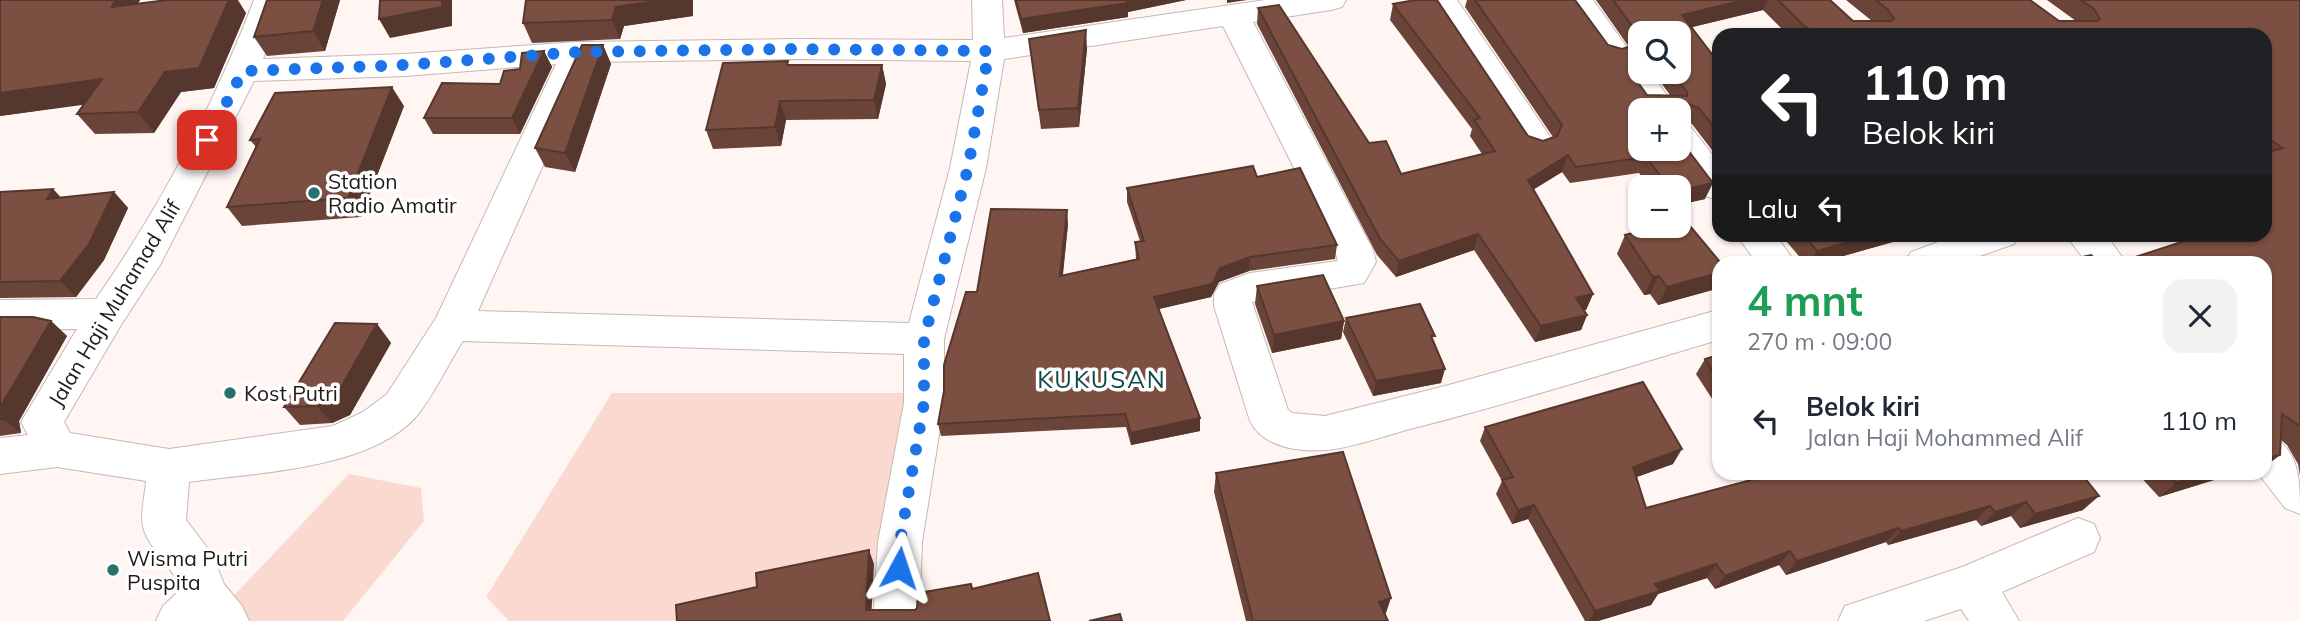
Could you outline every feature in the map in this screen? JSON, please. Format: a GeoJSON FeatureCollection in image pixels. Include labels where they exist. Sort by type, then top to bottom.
{"type":"FeatureCollection","features":[{"type":"Feature","properties":{"kind":"street","name":"Jalan Haji Muhamad Alif"},"geometry":{"type":"LineString","coordinates":[[57,449],[42,422],[107,314],[147,255],[243,71],[269,0]]}},
{"type":"Feature","properties":{"kind":"street"},"geometry":{"type":"LineString","coordinates":[[896,621],[900,542],[924,403],[924,339],[968,168],[989,51],[987,0]]}},
{"type":"Feature","properties":{"kind":"street"},"geometry":{"type":"LineString","coordinates":[[243,71],[405,65],[578,52],[795,49],[989,51],[1331,0]]}},
{"type":"Feature","properties":{"kind":"street"},"geometry":{"type":"LineString","coordinates":[[1441,0],[1538,143]]}},
{"type":"Feature","properties":{"kind":"street"},"geometry":{"type":"LineString","coordinates":[[1577,0],[1615,53]]}},
{"type":"Feature","properties":{"kind":"street"},"geometry":{"type":"LineString","coordinates":[[1233,15],[1354,250],[1357,262],[1351,273],[1250,288],[1233,294],[1233,306],[1271,421],[1286,429],[1325,433],[1458,400],[1712,327]]}},
{"type":"Feature","properties":{"kind":"street"},"geometry":{"type":"LineString","coordinates":[[0,456],[57,449],[169,467],[338,443],[378,424],[401,406],[452,325],[578,52]]}},
{"type":"Feature","properties":{"kind":"street"},"geometry":{"type":"LineString","coordinates":[[1691,151],[1712,179]]}},
{"type":"Feature","properties":{"kind":"street"},"geometry":{"type":"LineString","coordinates":[[1760,242],[1771,256]]}},
{"type":"Feature","properties":{"kind":"street"},"geometry":{"type":"LineString","coordinates":[[1940,256],[1979,242]]}},
{"type":"Feature","properties":{"kind":"street"},"geometry":{"type":"LineString","coordinates":[[2091,242],[2102,256]]}},
{"type":"Feature","properties":{"kind":"street"},"geometry":{"type":"LineString","coordinates":[[0,316],[107,314]]}},
{"type":"Feature","properties":{"kind":"street"},"geometry":{"type":"LineString","coordinates":[[452,325],[924,339]]}},
{"type":"Feature","properties":{"kind":"street"},"geometry":{"type":"LineString","coordinates":[[2272,460],[2300,495]]}},
{"type":"Feature","properties":{"kind":"street"},"geometry":{"type":"LineString","coordinates":[[169,467],[164,525],[196,568],[204,613]]}},
{"type":"Feature","properties":{"kind":"street"},"geometry":{"type":"LineString","coordinates":[[1861,621],[1970,585],[2078,538]]}},
{"type":"Feature","properties":{"kind":"street"},"geometry":{"type":"LineString","coordinates":[[1970,585],[1996,621]]}},
{"type":"Feature","properties":{"kind":"shaded area"},"geometry":{"type":"Polygon","coordinates":[[[612,393],[943,393],[883,579],[794,621],[509,621],[486,597],[612,393]]]}},
{"type":"Feature","properties":{"kind":"shaded area"},"geometry":{"type":"Polygon","coordinates":[[[349,474],[421,488],[424,521],[343,621],[210,621],[349,474]]]}},
{"type":"Feature","properties":{"kind":"building"},"geometry":{"type":"Polygon","coordinates":[[[0,0],[115,0],[112,7],[167,0],[229,0],[199,68],[165,72],[138,112],[77,114],[102,79],[0,93],[0,0]]]}},
{"type":"Feature","properties":{"kind":"building"},"geometry":{"type":"Polygon","coordinates":[[[267,0],[323,0],[313,31],[254,37],[267,0]]]}},
{"type":"Feature","properties":{"kind":"building"},"geometry":{"type":"Polygon","coordinates":[[[380,0],[442,0],[442,7],[379,19],[380,0]]]}},
{"type":"Feature","properties":{"kind":"building"},"geometry":{"type":"Polygon","coordinates":[[[526,0],[664,0],[616,7],[612,20],[523,23],[526,0]]]}},
{"type":"Feature","properties":{"kind":"building"},"geometry":{"type":"Polygon","coordinates":[[[1016,0],[1126,0],[1128,3],[1021,19],[1016,0]]]}},
{"type":"Feature","properties":{"kind":"building"},"geometry":{"type":"Polygon","coordinates":[[[1437,0],[1528,136],[1543,141],[1557,136],[1562,125],[1475,0],[1575,0],[1608,45],[1622,49],[1628,47],[1628,84],[1639,84],[1647,95],[1687,96],[1681,84],[1691,84],[1691,27],[1712,54],[1712,124],[1699,108],[1691,105],[1691,98],[1628,98],[1628,160],[1576,167],[1568,155],[1528,180],[1593,294],[1576,298],[1587,315],[1541,326],[1478,234],[1399,261],[1380,239],[1258,8],[1279,5],[1369,143],[1386,141],[1401,174],[1495,151],[1474,120],[1480,118],[1393,4],[1437,0]]]}},
{"type":"Feature","properties":{"kind":"building"},"geometry":{"type":"Polygon","coordinates":[[[1613,0],[1744,0],[1682,15],[1687,21],[1628,21],[1613,0]]]}},
{"type":"Feature","properties":{"kind":"building"},"geometry":{"type":"Polygon","coordinates":[[[1778,0],[1830,0],[1853,21],[1894,19],[1876,0],[2030,0],[2059,21],[2098,21],[2100,19],[2094,9],[2081,0],[2300,1],[2300,426],[2282,414],[2280,455],[2272,457],[2272,256],[2138,256],[2181,242],[2272,242],[2272,151],[2283,148],[2272,141],[2272,28],[1807,28],[1778,0]]]}},
{"type":"Feature","properties":{"kind":"building"},"geometry":{"type":"Polygon","coordinates":[[[1086,30],[1078,108],[1039,110],[1029,39],[1086,30]]]}},
{"type":"Feature","properties":{"kind":"building"},"geometry":{"type":"Polygon","coordinates":[[[582,45],[603,45],[565,153],[535,148],[582,45]]]}},
{"type":"Feature","properties":{"kind":"building"},"geometry":{"type":"Polygon","coordinates":[[[544,51],[512,118],[424,118],[442,83],[500,84],[504,71],[520,69],[522,53],[544,51]]]}},
{"type":"Feature","properties":{"kind":"building"},"geometry":{"type":"Polygon","coordinates":[[[788,61],[787,65],[882,65],[874,100],[780,101],[775,127],[706,130],[723,63],[788,61]]]}},
{"type":"Feature","properties":{"kind":"building"},"geometry":{"type":"Polygon","coordinates":[[[392,87],[348,198],[227,207],[260,139],[250,140],[275,93],[392,87]]]}},
{"type":"Feature","properties":{"kind":"building"},"geometry":{"type":"Polygon","coordinates":[[[1691,154],[1712,183],[1691,188],[1691,175],[1660,175],[1649,161],[1691,161],[1691,154]]]}},
{"type":"Feature","properties":{"kind":"building"},"geometry":{"type":"Polygon","coordinates":[[[1253,166],[1257,177],[1300,168],[1337,245],[1250,257],[1220,268],[1212,284],[1154,297],[1200,418],[1131,433],[1125,414],[938,424],[944,391],[944,365],[966,292],[977,292],[991,209],[1067,210],[1060,276],[1139,259],[1135,242],[1144,241],[1127,188],[1253,166]]]}},
{"type":"Feature","properties":{"kind":"building"},"geometry":{"type":"Polygon","coordinates":[[[53,189],[47,199],[114,192],[89,244],[60,281],[0,282],[0,192],[53,189]]]}},
{"type":"Feature","properties":{"kind":"building"},"geometry":{"type":"Polygon","coordinates":[[[1691,227],[1715,256],[1712,256],[1712,275],[1667,287],[1659,276],[1653,277],[1625,235],[1628,234],[1628,238],[1691,238],[1691,227]]]}},
{"type":"Feature","properties":{"kind":"building"},"geometry":{"type":"Polygon","coordinates":[[[1810,242],[1848,242],[1817,251],[1810,242]]]}},
{"type":"Feature","properties":{"kind":"building"},"geometry":{"type":"Polygon","coordinates":[[[1323,275],[1344,321],[1274,335],[1257,286],[1323,275]]]}},
{"type":"Feature","properties":{"kind":"building"},"geometry":{"type":"Polygon","coordinates":[[[1420,304],[1435,336],[1431,336],[1445,369],[1376,381],[1346,318],[1420,304]]]}},
{"type":"Feature","properties":{"kind":"building"},"geometry":{"type":"Polygon","coordinates":[[[0,317],[33,317],[51,321],[1,406],[3,419],[0,419],[0,317]]]}},
{"type":"Feature","properties":{"kind":"building"},"geometry":{"type":"Polygon","coordinates":[[[335,323],[377,324],[335,398],[317,406],[284,407],[335,323]]]}},
{"type":"Feature","properties":{"kind":"building"},"geometry":{"type":"Polygon","coordinates":[[[1712,357],[1712,370],[1705,359],[1712,357]]]}},
{"type":"Feature","properties":{"kind":"building"},"geometry":{"type":"Polygon","coordinates":[[[1643,382],[1682,449],[1633,467],[1646,508],[1751,480],[2086,480],[2099,496],[2035,514],[2026,502],[1995,512],[1990,506],[1901,531],[1899,528],[1797,561],[1790,551],[1725,576],[1716,564],[1655,584],[1660,591],[1595,611],[1534,505],[1518,510],[1502,480],[1513,477],[1485,427],[1643,382]]]}},
{"type":"Feature","properties":{"kind":"building"},"geometry":{"type":"Polygon","coordinates":[[[1343,452],[1391,598],[1379,602],[1388,621],[1253,621],[1216,473],[1343,452]]]}},
{"type":"Feature","properties":{"kind":"building"},"geometry":{"type":"Polygon","coordinates":[[[869,550],[866,610],[915,610],[918,593],[971,584],[972,589],[1038,573],[1050,621],[677,621],[676,605],[757,587],[756,573],[869,550]]]}},
{"type":"Feature","properties":{"kind":"building"},"geometry":{"type":"Polygon","coordinates":[[[1120,614],[1122,621],[1089,621],[1120,614]]]}},
{"type":"Feature","properties":{"kind":"place","name":"Station Radio Amatir"},"geometry":{"type":"Point","coordinates":[314,193]}},
{"type":"Feature","properties":{"kind":"place","name":"Kost Putri"},"geometry":{"type":"Point","coordinates":[230,393]}},
{"type":"Feature","properties":{"kind":"place","name":"Wisma Putri Puspita"},"geometry":{"type":"Point","coordinates":[113,570]}},
{"type":"Feature","properties":{"kind":"district","name":"KUKUSAN"},"geometry":{"type":"Point","coordinates":[1102,379]}},
{"type":"Feature","properties":{"kind":"route"},"geometry":{"type":"LineString","coordinates":[[207,140],[243,71],[405,65],[578,52],[795,49],[989,51],[968,168],[924,339],[924,403],[900,542],[899,568]]}}]}
